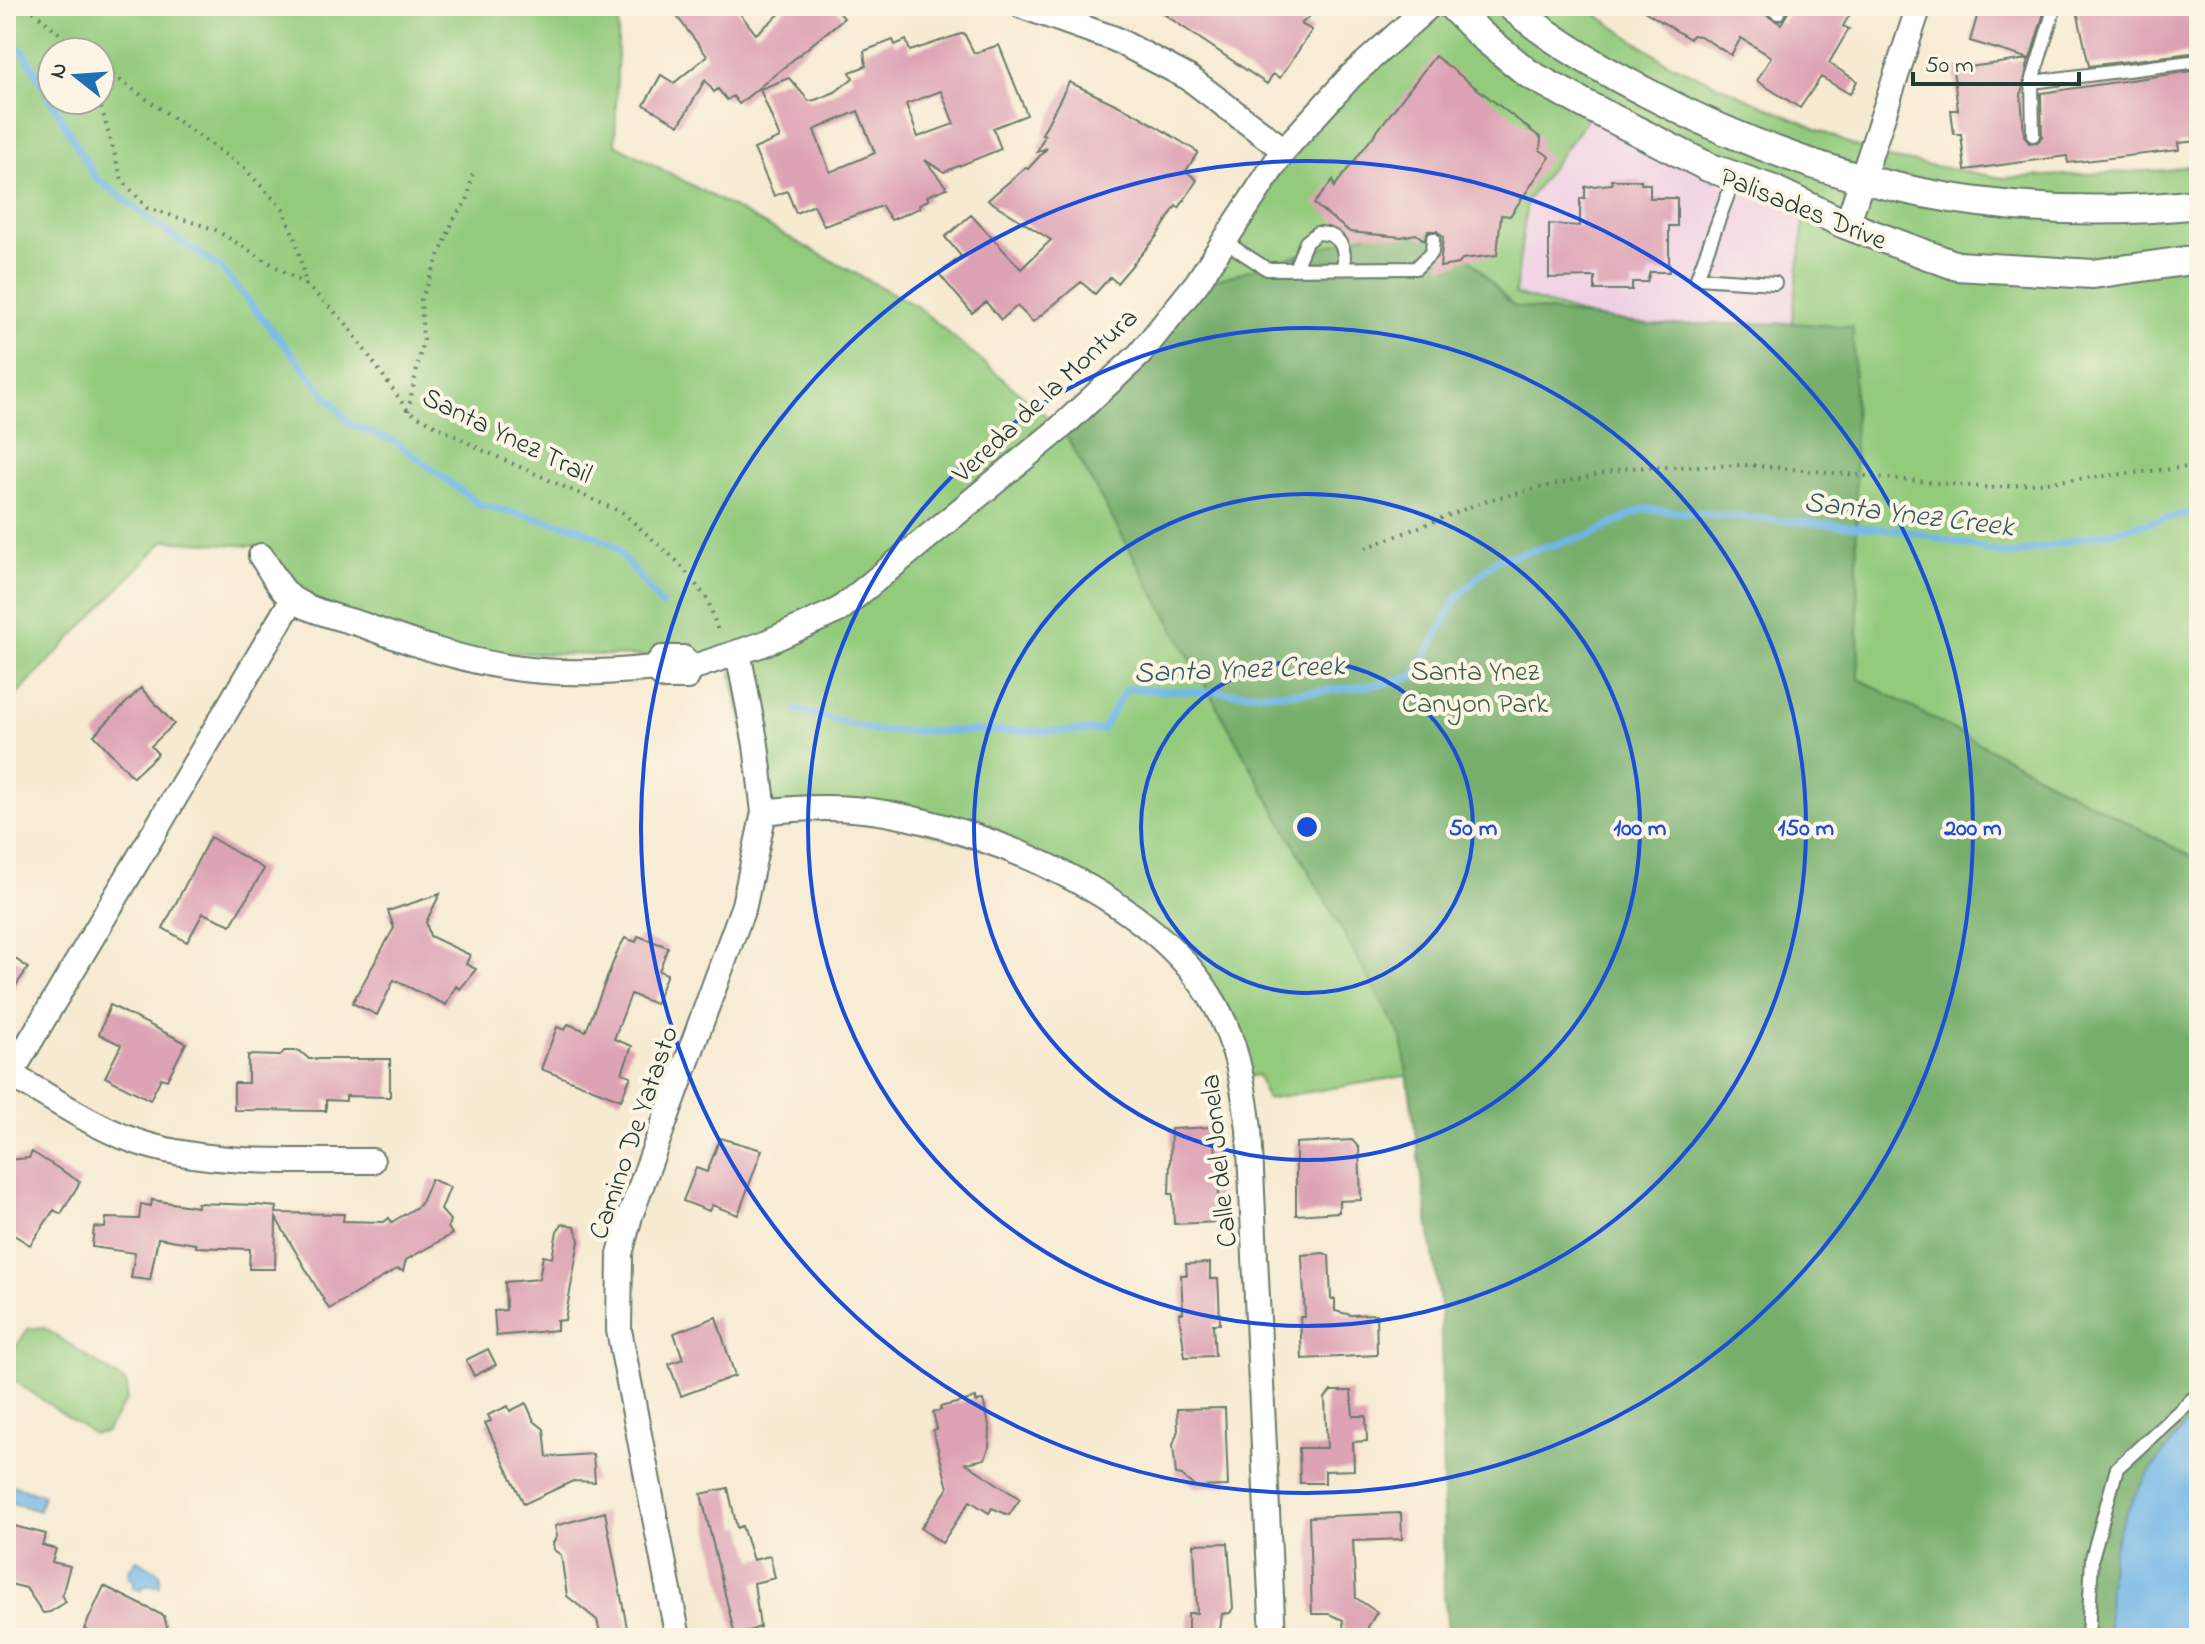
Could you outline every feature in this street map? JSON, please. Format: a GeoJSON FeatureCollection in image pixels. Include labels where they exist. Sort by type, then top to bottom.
{"type":"FeatureCollection","features":[{"type":"Feature","properties":{"kind":"street"},"geometry":{"type":"LineString","coordinates":[[1022,6],[1115,39],[1189,78],[1284,150]]}},
{"type":"Feature","properties":{"kind":"street","name":"Vereda de la Montura"},"geometry":{"type":"LineString","coordinates":[[292,600],[434,651],[492,666],[559,674],[654,668],[664,677],[687,677],[691,668],[839,610],[1058,430],[1139,355],[1197,283],[1284,150],[1351,76],[1429,6]]}},
{"type":"Feature","properties":{"kind":"street","name":"Palisades Drive"},"geometry":{"type":"LineString","coordinates":[[1452,6],[1480,34],[1529,74],[1708,167],[1847,225],[1957,266],[2093,274],[2199,259]]}},
{"type":"Feature","properties":{"kind":"street","name":"Palisades Drive"},"geometry":{"type":"LineString","coordinates":[[1511,6],[1607,72],[1695,118],[1820,169],[1953,199],[2049,211],[2145,210],[2199,204]]}},
{"type":"Feature","properties":{"kind":"street"},"geometry":{"type":"LineString","coordinates":[[1847,225],[1919,6]]}},
{"type":"Feature","properties":{"kind":"street"},"geometry":{"type":"LineString","coordinates":[[261,556],[292,600],[8,1079],[126,1138],[165,1150],[216,1158],[372,1161]]}},
{"type":"Feature","properties":{"kind":"street","name":"Camino De Yatasto"},"geometry":{"type":"LineString","coordinates":[[678,1638],[619,1330],[620,1254],[630,1216],[744,905],[764,812],[756,745],[738,652]]}},
{"type":"Feature","properties":{"kind":"street","name":"Calle del Jonela"},"geometry":{"type":"LineString","coordinates":[[764,812],[806,807],[884,813],[985,842],[1068,875],[1141,919],[1176,953],[1209,995],[1230,1033],[1242,1078],[1249,1129],[1273,1638]]}},
{"type":"Feature","properties":{"kind":"lane"},"geometry":{"type":"LineString","coordinates":[[2033,135],[2032,82],[2055,6]]}},
{"type":"Feature","properties":{"kind":"lane"},"geometry":{"type":"LineString","coordinates":[[2032,82],[2199,61]]}},
{"type":"Feature","properties":{"kind":"lane"},"geometry":{"type":"LineString","coordinates":[[1735,176],[1697,278],[1775,283]]}},
{"type":"Feature","properties":{"kind":"lane"},"geometry":{"type":"LineString","coordinates":[[1295,268],[1302,250],[1317,233],[1329,233],[1341,242],[1346,256],[1343,268]]}},
{"type":"Feature","properties":{"kind":"lane"},"geometry":{"type":"LineString","coordinates":[[1224,241],[1267,269],[1416,268],[1432,252],[1433,239]]}},
{"type":"Feature","properties":{"kind":"lane"},"geometry":{"type":"LineString","coordinates":[[2088,1638],[2092,1558],[2117,1468],[2199,1393]]}},
{"type":"Feature","properties":{"kind":"path"},"geometry":{"type":"LineString","coordinates":[[27,6],[62,36]]}},
{"type":"Feature","properties":{"kind":"path"},"geometry":{"type":"LineString","coordinates":[[116,77],[244,168],[283,209],[297,244],[306,285]]}},
{"type":"Feature","properties":{"kind":"path","name":"Santa Ynez Trail"},"geometry":{"type":"LineString","coordinates":[[104,116],[122,180],[147,208],[214,229],[306,285],[345,322],[408,411],[482,450],[623,513],[678,562],[708,600],[715,624]]}},
{"type":"Feature","properties":{"kind":"path"},"geometry":{"type":"LineString","coordinates":[[408,411],[423,340],[421,300],[456,214],[467,202],[473,172]]}},
{"type":"Feature","properties":{"kind":"path"},"geometry":{"type":"LineString","coordinates":[[1366,548],[1488,500],[1626,468],[1751,465],[1991,488],[2199,466]]}},
{"type":"Feature","properties":{"kind":"shaded area"},"geometry":{"type":"Polygon","coordinates":[[[1592,112],[1728,187],[1805,214],[1792,323],[1649,325],[1513,306],[1528,200],[1592,112]]]}},
{"type":"Feature","properties":{"kind":"green space"},"geometry":{"type":"Polygon","coordinates":[[[6,6],[619,6],[615,144],[918,307],[1063,430],[1205,286],[1291,154],[1416,6],[1584,6],[1664,61],[1877,156],[2003,178],[2167,170],[2199,164],[2199,861],[2026,769],[1435,1071],[1267,1099],[1258,1075],[1242,1078],[1226,1036],[1172,958],[1102,902],[982,848],[882,819],[759,817],[729,658],[434,651],[295,593],[266,547],[165,540],[6,706],[6,6]],[[1592,112],[1527,201],[1515,294],[1823,386],[1839,327],[1792,323],[1805,214],[1592,112]]]}},
{"type":"Feature","properties":{"kind":"green space","name":"Santa Ynez Canyon Park"},"geometry":{"type":"Polygon","coordinates":[[[1430,215],[1513,306],[1650,325],[1792,323],[1853,327],[1859,679],[2199,861],[2199,1407],[2145,1479],[2120,1527],[2111,1568],[2109,1638],[1449,1638],[1444,1597],[1441,1311],[1402,1038],[1063,430],[1203,284],[1430,215]]]}},
{"type":"Feature","properties":{"kind":"green space"},"geometry":{"type":"Polygon","coordinates":[[[43,1327],[127,1383],[127,1399],[106,1432],[93,1434],[7,1376],[6,1362],[28,1329],[43,1327]]]}},
{"type":"Feature","properties":{"kind":"water"},"geometry":{"type":"Polygon","coordinates":[[[2199,1407],[2199,1638],[2109,1638],[2111,1568],[2120,1527],[2145,1479],[2199,1407]]]}},
{"type":"Feature","properties":{"kind":"water"},"geometry":{"type":"Polygon","coordinates":[[[6,1483],[43,1495],[39,1511],[6,1501],[6,1483]]]}},
{"type":"Feature","properties":{"kind":"water"},"geometry":{"type":"Polygon","coordinates":[[[137,1560],[160,1573],[160,1586],[144,1586],[141,1591],[133,1587],[134,1581],[129,1578],[128,1571],[137,1560]]]}},
{"type":"Feature","properties":{"kind":"building"},"geometry":{"type":"Polygon","coordinates":[[[669,6],[734,6],[756,34],[789,6],[834,6],[844,18],[739,104],[733,96],[727,100],[718,89],[714,92],[705,80],[679,125],[644,105],[661,75],[674,83],[707,56],[669,6]]]}},
{"type":"Feature","properties":{"kind":"building"},"geometry":{"type":"Polygon","coordinates":[[[1152,6],[1321,6],[1301,24],[1312,30],[1280,78],[1273,74],[1267,84],[1152,6]]]}},
{"type":"Feature","properties":{"kind":"building"},"geometry":{"type":"Polygon","coordinates":[[[1636,6],[1751,6],[1781,24],[1792,6],[1855,6],[1843,26],[1849,29],[1829,63],[1857,81],[1850,94],[1821,77],[1800,108],[1757,81],[1771,57],[1741,38],[1731,55],[1700,36],[1692,35],[1690,39],[1636,6]]]}},
{"type":"Feature","properties":{"kind":"building"},"geometry":{"type":"Polygon","coordinates":[[[1980,6],[2046,6],[2030,59],[1970,41],[1980,6]]]}},
{"type":"Feature","properties":{"kind":"building"},"geometry":{"type":"Polygon","coordinates":[[[2076,6],[2199,6],[2199,52],[2089,66],[2076,6]]]}},
{"type":"Feature","properties":{"kind":"building"},"geometry":{"type":"Polygon","coordinates":[[[964,33],[974,53],[999,45],[1027,115],[993,128],[1001,149],[944,172],[925,160],[947,188],[927,196],[929,200],[919,204],[920,208],[891,220],[882,206],[824,226],[814,205],[796,213],[787,191],[774,196],[754,149],[780,138],[760,89],[789,78],[809,101],[815,100],[835,92],[853,78],[850,72],[866,66],[864,51],[893,40],[895,45],[906,40],[910,51],[964,33]],[[941,91],[906,104],[918,137],[954,124],[941,91]],[[858,111],[814,130],[830,172],[875,153],[858,111]]]}},
{"type":"Feature","properties":{"kind":"building"},"geometry":{"type":"Polygon","coordinates":[[[1435,56],[1541,138],[1540,150],[1550,157],[1510,216],[1501,215],[1497,255],[1462,259],[1459,264],[1440,267],[1443,237],[1437,231],[1428,231],[1424,240],[1416,234],[1401,237],[1350,232],[1314,204],[1333,180],[1334,187],[1435,56]]]}},
{"type":"Feature","properties":{"kind":"building"},"geometry":{"type":"Polygon","coordinates":[[[2029,59],[2021,95],[2024,136],[2029,143],[2038,142],[2042,136],[2041,93],[2199,70],[2199,141],[2178,143],[2179,150],[2068,163],[2067,156],[1965,170],[1961,134],[1954,134],[1951,110],[1958,110],[1953,69],[2029,59]]]}},
{"type":"Feature","properties":{"kind":"building"},"geometry":{"type":"Polygon","coordinates":[[[1069,82],[1136,114],[1198,152],[1186,171],[1197,180],[1179,208],[1176,206],[1157,236],[1117,283],[1110,277],[1095,294],[1081,282],[1033,322],[1017,306],[1001,320],[986,302],[972,313],[939,274],[961,256],[945,237],[971,215],[1021,269],[1051,240],[988,200],[1025,168],[1028,169],[1047,148],[1037,152],[1045,135],[1042,134],[1069,82]]]}},
{"type":"Feature","properties":{"kind":"building"},"geometry":{"type":"Polygon","coordinates":[[[1611,180],[1641,180],[1641,184],[1650,184],[1650,198],[1677,198],[1677,226],[1669,226],[1669,272],[1650,272],[1647,282],[1632,282],[1632,290],[1595,290],[1595,277],[1549,278],[1549,224],[1580,226],[1580,198],[1585,198],[1585,187],[1612,184],[1611,180]]]}},
{"type":"Feature","properties":{"kind":"building"},"geometry":{"type":"Polygon","coordinates":[[[141,688],[174,724],[151,746],[158,754],[133,777],[94,735],[141,688]]]}},
{"type":"Feature","properties":{"kind":"building"},"geometry":{"type":"Polygon","coordinates":[[[210,837],[264,869],[231,925],[203,913],[187,942],[163,928],[210,837]]]}},
{"type":"Feature","properties":{"kind":"building"},"geometry":{"type":"Polygon","coordinates":[[[440,894],[426,922],[430,936],[470,955],[466,964],[476,969],[460,989],[456,986],[446,1005],[394,980],[377,1015],[352,1003],[394,928],[388,911],[440,894]]]}},
{"type":"Feature","properties":{"kind":"building"},"geometry":{"type":"Polygon","coordinates":[[[638,936],[668,947],[659,971],[667,974],[655,1004],[631,994],[614,1039],[632,1046],[622,1073],[631,1076],[621,1100],[541,1069],[557,1027],[565,1030],[568,1024],[586,1031],[618,950],[625,938],[636,942],[638,936]]]}},
{"type":"Feature","properties":{"kind":"building"},"geometry":{"type":"Polygon","coordinates":[[[6,952],[28,968],[6,1000],[6,952]]]}},
{"type":"Feature","properties":{"kind":"building"},"geometry":{"type":"Polygon","coordinates":[[[110,1005],[186,1043],[167,1080],[161,1078],[150,1100],[105,1077],[121,1045],[99,1034],[110,1005]]]}},
{"type":"Feature","properties":{"kind":"building"},"geometry":{"type":"Polygon","coordinates":[[[284,1051],[300,1051],[309,1059],[390,1059],[390,1097],[346,1096],[346,1101],[326,1100],[326,1111],[234,1110],[234,1083],[248,1083],[248,1055],[280,1056],[284,1051]]]}},
{"type":"Feature","properties":{"kind":"building"},"geometry":{"type":"Polygon","coordinates":[[[1214,1127],[1221,1222],[1174,1224],[1173,1194],[1169,1194],[1171,1129],[1214,1127]]]}},
{"type":"Feature","properties":{"kind":"building"},"geometry":{"type":"Polygon","coordinates":[[[720,1138],[762,1150],[738,1215],[712,1205],[709,1211],[683,1201],[696,1168],[707,1172],[720,1138]]]}},
{"type":"Feature","properties":{"kind":"building"},"geometry":{"type":"Polygon","coordinates":[[[1352,1140],[1359,1148],[1361,1200],[1339,1201],[1339,1212],[1296,1215],[1296,1143],[1352,1140]]]}},
{"type":"Feature","properties":{"kind":"building"},"geometry":{"type":"Polygon","coordinates":[[[32,1152],[80,1182],[61,1214],[54,1210],[30,1245],[6,1230],[6,1177],[9,1172],[6,1160],[29,1158],[32,1152]]]}},
{"type":"Feature","properties":{"kind":"building"},"geometry":{"type":"Polygon","coordinates":[[[431,1179],[450,1187],[441,1210],[450,1220],[448,1227],[452,1234],[406,1260],[403,1271],[397,1269],[329,1309],[276,1218],[275,1269],[249,1269],[250,1249],[196,1247],[196,1244],[158,1238],[150,1280],[131,1278],[135,1253],[92,1247],[94,1227],[105,1228],[106,1218],[139,1219],[141,1204],[151,1206],[152,1200],[197,1207],[197,1203],[256,1205],[277,1207],[276,1213],[344,1214],[343,1221],[384,1222],[389,1218],[392,1222],[420,1205],[431,1179]]]}},
{"type":"Feature","properties":{"kind":"building"},"geometry":{"type":"Polygon","coordinates":[[[562,1224],[575,1226],[579,1241],[565,1320],[557,1321],[557,1330],[496,1336],[494,1311],[506,1310],[505,1282],[539,1279],[543,1256],[552,1258],[557,1231],[562,1224]]]}},
{"type":"Feature","properties":{"kind":"building"},"geometry":{"type":"Polygon","coordinates":[[[1324,1253],[1329,1256],[1331,1299],[1335,1299],[1335,1311],[1351,1315],[1376,1314],[1377,1355],[1302,1359],[1300,1317],[1305,1317],[1302,1255],[1324,1253]]]}},
{"type":"Feature","properties":{"kind":"building"},"geometry":{"type":"Polygon","coordinates":[[[1210,1263],[1210,1279],[1218,1279],[1219,1294],[1220,1324],[1213,1324],[1215,1356],[1185,1357],[1179,1313],[1183,1313],[1181,1275],[1187,1275],[1186,1264],[1210,1263]]]}},
{"type":"Feature","properties":{"kind":"building"},"geometry":{"type":"Polygon","coordinates":[[[716,1317],[735,1376],[681,1396],[669,1364],[683,1359],[674,1333],[716,1317]]]}},
{"type":"Feature","properties":{"kind":"building"},"geometry":{"type":"Polygon","coordinates":[[[488,1349],[496,1365],[474,1376],[466,1360],[488,1349]]]}},
{"type":"Feature","properties":{"kind":"building"},"geometry":{"type":"Polygon","coordinates":[[[1331,1391],[1351,1391],[1353,1416],[1366,1416],[1367,1441],[1353,1442],[1354,1470],[1325,1471],[1325,1483],[1300,1483],[1299,1448],[1327,1448],[1325,1398],[1331,1391]]]}},
{"type":"Feature","properties":{"kind":"building"},"geometry":{"type":"Polygon","coordinates":[[[976,1398],[976,1402],[983,1400],[990,1429],[989,1448],[985,1459],[966,1463],[1020,1499],[1009,1515],[992,1508],[989,1513],[970,1501],[942,1543],[921,1528],[948,1488],[933,1430],[937,1429],[933,1412],[941,1410],[940,1407],[976,1398]]]}},
{"type":"Feature","properties":{"kind":"building"},"geometry":{"type":"Polygon","coordinates":[[[526,1403],[534,1421],[544,1429],[547,1457],[593,1454],[595,1482],[573,1481],[524,1504],[485,1423],[491,1421],[488,1415],[508,1406],[510,1411],[526,1403]]]}},
{"type":"Feature","properties":{"kind":"building"},"geometry":{"type":"Polygon","coordinates":[[[1225,1408],[1228,1486],[1195,1487],[1176,1475],[1173,1445],[1178,1430],[1177,1409],[1225,1408]]]}},
{"type":"Feature","properties":{"kind":"building"},"geometry":{"type":"Polygon","coordinates":[[[728,1488],[737,1528],[742,1526],[753,1560],[770,1556],[775,1578],[754,1583],[760,1627],[735,1636],[701,1494],[728,1488]]]}},
{"type":"Feature","properties":{"kind":"building"},"geometry":{"type":"Polygon","coordinates":[[[605,1512],[628,1633],[601,1638],[597,1620],[567,1596],[561,1555],[554,1550],[553,1543],[557,1536],[555,1526],[605,1512]]]}},
{"type":"Feature","properties":{"kind":"building"},"geometry":{"type":"Polygon","coordinates":[[[1401,1513],[1402,1539],[1353,1541],[1356,1598],[1377,1612],[1368,1627],[1369,1638],[1344,1638],[1343,1620],[1329,1614],[1312,1614],[1309,1517],[1401,1513]]]}},
{"type":"Feature","properties":{"kind":"building"},"geometry":{"type":"Polygon","coordinates":[[[6,1524],[46,1534],[42,1545],[56,1549],[52,1562],[70,1566],[62,1595],[66,1602],[43,1613],[26,1588],[6,1583],[6,1524]]]}},
{"type":"Feature","properties":{"kind":"building"},"geometry":{"type":"Polygon","coordinates":[[[1228,1543],[1233,1608],[1230,1613],[1222,1614],[1219,1638],[1188,1638],[1188,1613],[1197,1613],[1194,1544],[1228,1543]]]}},
{"type":"Feature","properties":{"kind":"building"},"geometry":{"type":"Polygon","coordinates":[[[104,1586],[164,1616],[170,1638],[101,1638],[84,1629],[104,1586]]]}},
{"type":"Feature","properties":{"kind":"waterway","name":"Santa Ynez Creek"},"geometry":{"type":"LineString","coordinates":[[6,38],[24,52],[94,176],[168,233],[221,268],[350,424],[396,442],[480,505],[580,528],[614,546],[662,605]]}},
{"type":"Feature","properties":{"kind":"waterway","name":"Santa Ynez Creek"},"geometry":{"type":"LineString","coordinates":[[797,710],[875,731],[1102,730],[1126,689],[1307,692],[1379,684],[1415,676],[1458,596],[1496,560],[1591,535],[1643,509],[1906,531],[2010,555],[2199,511]]}}]}
